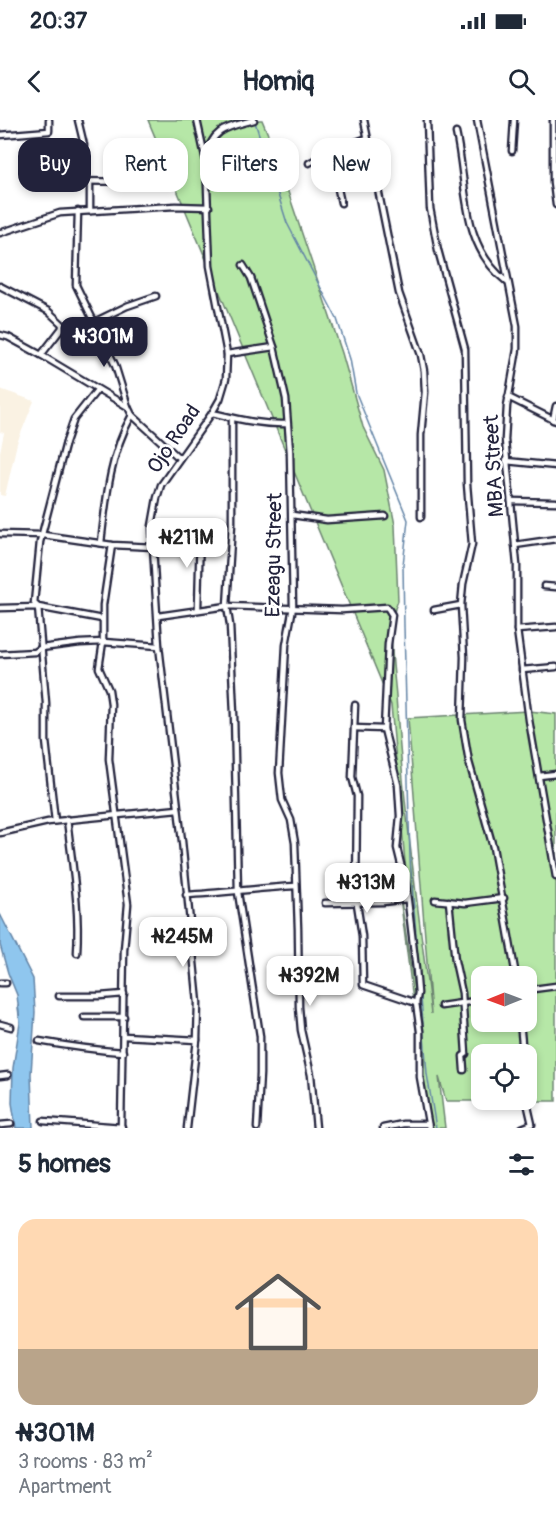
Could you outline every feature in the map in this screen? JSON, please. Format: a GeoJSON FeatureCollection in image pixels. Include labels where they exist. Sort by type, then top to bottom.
{"type":"FeatureCollection","features":[{"type":"Feature","properties":{"kind":"street"},"geometry":{"type":"LineString","coordinates":[[0,135],[49,131],[49,120]]}},
{"type":"Feature","properties":{"kind":"street"},"geometry":{"type":"LineString","coordinates":[[78,120],[82,138]]}},
{"type":"Feature","properties":{"kind":"street"},"geometry":{"type":"LineString","coordinates":[[197,120],[201,138]]}},
{"type":"Feature","properties":{"kind":"street"},"geometry":{"type":"LineString","coordinates":[[212,138],[215,134],[254,120]]}},
{"type":"Feature","properties":{"kind":"street"},"geometry":{"type":"LineString","coordinates":[[364,120],[367,138]]}},
{"type":"Feature","properties":{"kind":"street"},"geometry":{"type":"LineString","coordinates":[[427,120],[430,208],[438,250],[465,349],[467,484],[472,544],[461,604],[464,657],[462,720],[469,762],[493,847],[504,898],[504,914],[514,966]]}},
{"type":"Feature","properties":{"kind":"street","name":"MBA Street"},"geometry":{"type":"LineString","coordinates":[[477,120],[517,326],[513,376],[505,422],[506,461],[515,545],[522,670],[545,825],[556,877]]}},
{"type":"Feature","properties":{"kind":"street"},"geometry":{"type":"LineString","coordinates":[[512,150],[514,120]]}},
{"type":"Feature","properties":{"kind":"street"},"geometry":{"type":"LineString","coordinates":[[554,120],[556,205]]}},
{"type":"Feature","properties":{"kind":"street"},"geometry":{"type":"LineString","coordinates":[[456,134],[466,208],[472,226],[483,255],[491,267],[508,283]]}},
{"type":"Feature","properties":{"kind":"street"},"geometry":{"type":"LineString","coordinates":[[90,192],[90,212]]}},
{"type":"Feature","properties":{"kind":"street","name":"Ojo Road"},"geometry":{"type":"LineString","coordinates":[[187,1128],[197,1040],[198,1003],[159,646],[152,526],[162,485],[212,412],[225,387],[227,354],[210,266],[208,192]]}},
{"type":"Feature","properties":{"kind":"street"},"geometry":{"type":"LineString","coordinates":[[339,192],[341,203]]}},
{"type":"Feature","properties":{"kind":"street"},"geometry":{"type":"LineString","coordinates":[[378,192],[399,293],[421,355],[424,371],[421,517]]}},
{"type":"Feature","properties":{"kind":"street"},"geometry":{"type":"LineString","coordinates":[[3,233],[60,213],[175,206],[209,207]]}},
{"type":"Feature","properties":{"kind":"street"},"geometry":{"type":"LineString","coordinates":[[78,212],[76,285],[116,365],[132,415],[179,458]]}},
{"type":"Feature","properties":{"kind":"street","name":"Ezeagu Street"},"geometry":{"type":"LineString","coordinates":[[243,265],[251,278],[274,347],[286,399],[292,515],[293,607],[286,645],[279,773],[282,800],[293,831],[299,1007],[301,1030],[311,1075],[316,1128]]}},
{"type":"Feature","properties":{"kind":"street"},"geometry":{"type":"LineString","coordinates":[[0,286],[48,311],[62,324],[62,328],[40,355]]}},
{"type":"Feature","properties":{"kind":"street"},"geometry":{"type":"LineString","coordinates":[[94,322],[127,306],[156,296]]}},
{"type":"Feature","properties":{"kind":"street"},"geometry":{"type":"LineString","coordinates":[[0,335],[40,355],[128,407]]}},
{"type":"Feature","properties":{"kind":"street"},"geometry":{"type":"LineString","coordinates":[[227,354],[274,347]]}},
{"type":"Feature","properties":{"kind":"street"},"geometry":{"type":"LineString","coordinates":[[55,821],[46,741],[46,703],[38,607],[34,603],[34,598],[40,547],[70,430],[75,419],[97,390]]}},
{"type":"Feature","properties":{"kind":"street"},"geometry":{"type":"LineString","coordinates":[[508,397],[555,420],[556,406]]}},
{"type":"Feature","properties":{"kind":"street"},"geometry":{"type":"LineString","coordinates":[[212,412],[267,425],[288,424]]}},
{"type":"Feature","properties":{"kind":"street"},"geometry":{"type":"LineString","coordinates":[[101,543],[107,489],[113,464],[119,442],[132,415]]}},
{"type":"Feature","properties":{"kind":"street"},"geometry":{"type":"LineString","coordinates":[[232,418],[232,524],[227,606],[234,714],[238,892],[260,1036],[257,1128]]}},
{"type":"Feature","properties":{"kind":"street"},"geometry":{"type":"LineString","coordinates":[[506,461],[556,465]]}},
{"type":"Feature","properties":{"kind":"street"},"geometry":{"type":"LineString","coordinates":[[511,501],[556,502]]}},
{"type":"Feature","properties":{"kind":"street"},"geometry":{"type":"LineString","coordinates":[[292,515],[327,520],[385,516]]}},
{"type":"Feature","properties":{"kind":"street"},"geometry":{"type":"LineString","coordinates":[[198,608],[200,529]]}},
{"type":"Feature","properties":{"kind":"street"},"geometry":{"type":"LineString","coordinates":[[0,534],[153,547]]}},
{"type":"Feature","properties":{"kind":"street"},"geometry":{"type":"LineString","coordinates":[[515,545],[556,539]]}},
{"type":"Feature","properties":{"kind":"street"},"geometry":{"type":"LineString","coordinates":[[43,1121],[121,1127],[124,950],[128,904],[109,759],[111,704],[109,690],[99,668],[103,642],[102,619],[112,545]]}},
{"type":"Feature","properties":{"kind":"street"},"geometry":{"type":"LineString","coordinates":[[544,586],[556,587]]}},
{"type":"Feature","properties":{"kind":"street"},"geometry":{"type":"LineString","coordinates":[[434,610],[461,604]]}},
{"type":"Feature","properties":{"kind":"street"},"geometry":{"type":"LineString","coordinates":[[158,616],[198,608],[227,606],[342,610],[387,607],[392,615],[388,644],[384,729],[398,785],[400,816],[397,848],[406,885],[418,993],[416,1003],[420,1031],[420,1077],[428,1126],[403,1124],[383,1128]]}},
{"type":"Feature","properties":{"kind":"street"},"geometry":{"type":"LineString","coordinates":[[0,608],[38,607],[102,619]]}},
{"type":"Feature","properties":{"kind":"street"},"geometry":{"type":"LineString","coordinates":[[518,630],[556,627]]}},
{"type":"Feature","properties":{"kind":"street"},"geometry":{"type":"LineString","coordinates":[[0,654],[35,652],[41,648],[103,642],[159,646]]}},
{"type":"Feature","properties":{"kind":"street"},"geometry":{"type":"LineString","coordinates":[[522,670],[556,667]]}},
{"type":"Feature","properties":{"kind":"street"},"geometry":{"type":"LineString","coordinates":[[355,705],[352,777],[357,796],[357,903],[362,936],[363,986],[416,1003]]}},
{"type":"Feature","properties":{"kind":"street"},"geometry":{"type":"LineString","coordinates":[[354,728],[384,729]]}},
{"type":"Feature","properties":{"kind":"street"},"geometry":{"type":"LineString","coordinates":[[539,776],[556,774]]}},
{"type":"Feature","properties":{"kind":"street"},"geometry":{"type":"LineString","coordinates":[[3,832],[67,819],[178,809]]}},
{"type":"Feature","properties":{"kind":"street"},"geometry":{"type":"LineString","coordinates":[[67,819],[77,910],[77,953]]}},
{"type":"Feature","properties":{"kind":"street"},"geometry":{"type":"LineString","coordinates":[[186,895],[296,886]]}},
{"type":"Feature","properties":{"kind":"street"},"geometry":{"type":"LineString","coordinates":[[325,903],[357,903],[407,898]]}},
{"type":"Feature","properties":{"kind":"street"},"geometry":{"type":"LineString","coordinates":[[435,900],[477,902],[504,898]]}},
{"type":"Feature","properties":{"kind":"street"},"geometry":{"type":"LineString","coordinates":[[449,901],[454,952],[463,1004],[466,1054],[463,1056],[464,1070]]}},
{"type":"Feature","properties":{"kind":"street"},"geometry":{"type":"LineString","coordinates":[[0,983],[6,983]]}},
{"type":"Feature","properties":{"kind":"street"},"geometry":{"type":"LineString","coordinates":[[537,989],[556,986]]}},
{"type":"Feature","properties":{"kind":"street"},"geometry":{"type":"LineString","coordinates":[[59,996],[124,994]]}},
{"type":"Feature","properties":{"kind":"street"},"geometry":{"type":"LineString","coordinates":[[441,1005],[471,1002]]}},
{"type":"Feature","properties":{"kind":"street"},"geometry":{"type":"LineString","coordinates":[[84,1017],[124,1017]]}},
{"type":"Feature","properties":{"kind":"street"},"geometry":{"type":"LineString","coordinates":[[0,1024],[11,1027]]}},
{"type":"Feature","properties":{"kind":"street"},"geometry":{"type":"LineString","coordinates":[[124,1036],[197,1040]]}},
{"type":"Feature","properties":{"kind":"street"},"geometry":{"type":"LineString","coordinates":[[39,1041],[71,1048],[87,1047],[123,1052]]}},
{"type":"Feature","properties":{"kind":"street"},"geometry":{"type":"LineString","coordinates":[[0,1076],[8,1075]]}},
{"type":"Feature","properties":{"kind":"street"},"geometry":{"type":"LineString","coordinates":[[522,1128],[532,1124],[529,1110]]}},
{"type":"Feature","properties":{"kind":"street"},"geometry":{"type":"LineString","coordinates":[[0,1125],[11,1124]]}},
{"type":"Feature","properties":{"kind":"shaded area"},"geometry":{"type":"Polygon","coordinates":[[[0,389],[34,401],[17,443],[5,496],[0,495],[0,452],[4,433],[0,432],[0,389]]]}},
{"type":"Feature","properties":{"kind":"green space"},"geometry":{"type":"Polygon","coordinates":[[[148,120],[262,120],[270,138],[200,138],[200,192],[288,192],[342,353],[363,427],[384,470],[395,525],[398,601],[392,622],[392,647],[399,736],[431,1014],[408,718],[529,711],[556,714],[556,1101],[537,1101],[537,1044],[471,1044],[471,1101],[446,1101],[439,1077],[445,1128],[429,1128],[397,873],[420,1031],[391,705],[178,192],[188,192],[188,138],[155,138],[148,120]]]}},
{"type":"Feature","properties":{"kind":"water"},"geometry":{"type":"Polygon","coordinates":[[[0,914],[33,979],[35,1012],[31,1074],[33,1128],[16,1128],[12,1103],[13,1068],[20,1023],[17,995],[0,945],[0,914]]]}},
{"type":"Feature","properties":{"kind":"waterway"},"geometry":{"type":"LineString","coordinates":[[255,122],[287,223],[337,319],[350,359],[356,393],[408,520],[403,565],[410,859],[427,1074],[436,1128]]}},
{"type":"Feature","properties":{"kind":"waterway"},"geometry":{"type":"LineString","coordinates":[[18,1006],[19,1016]]}}]}
